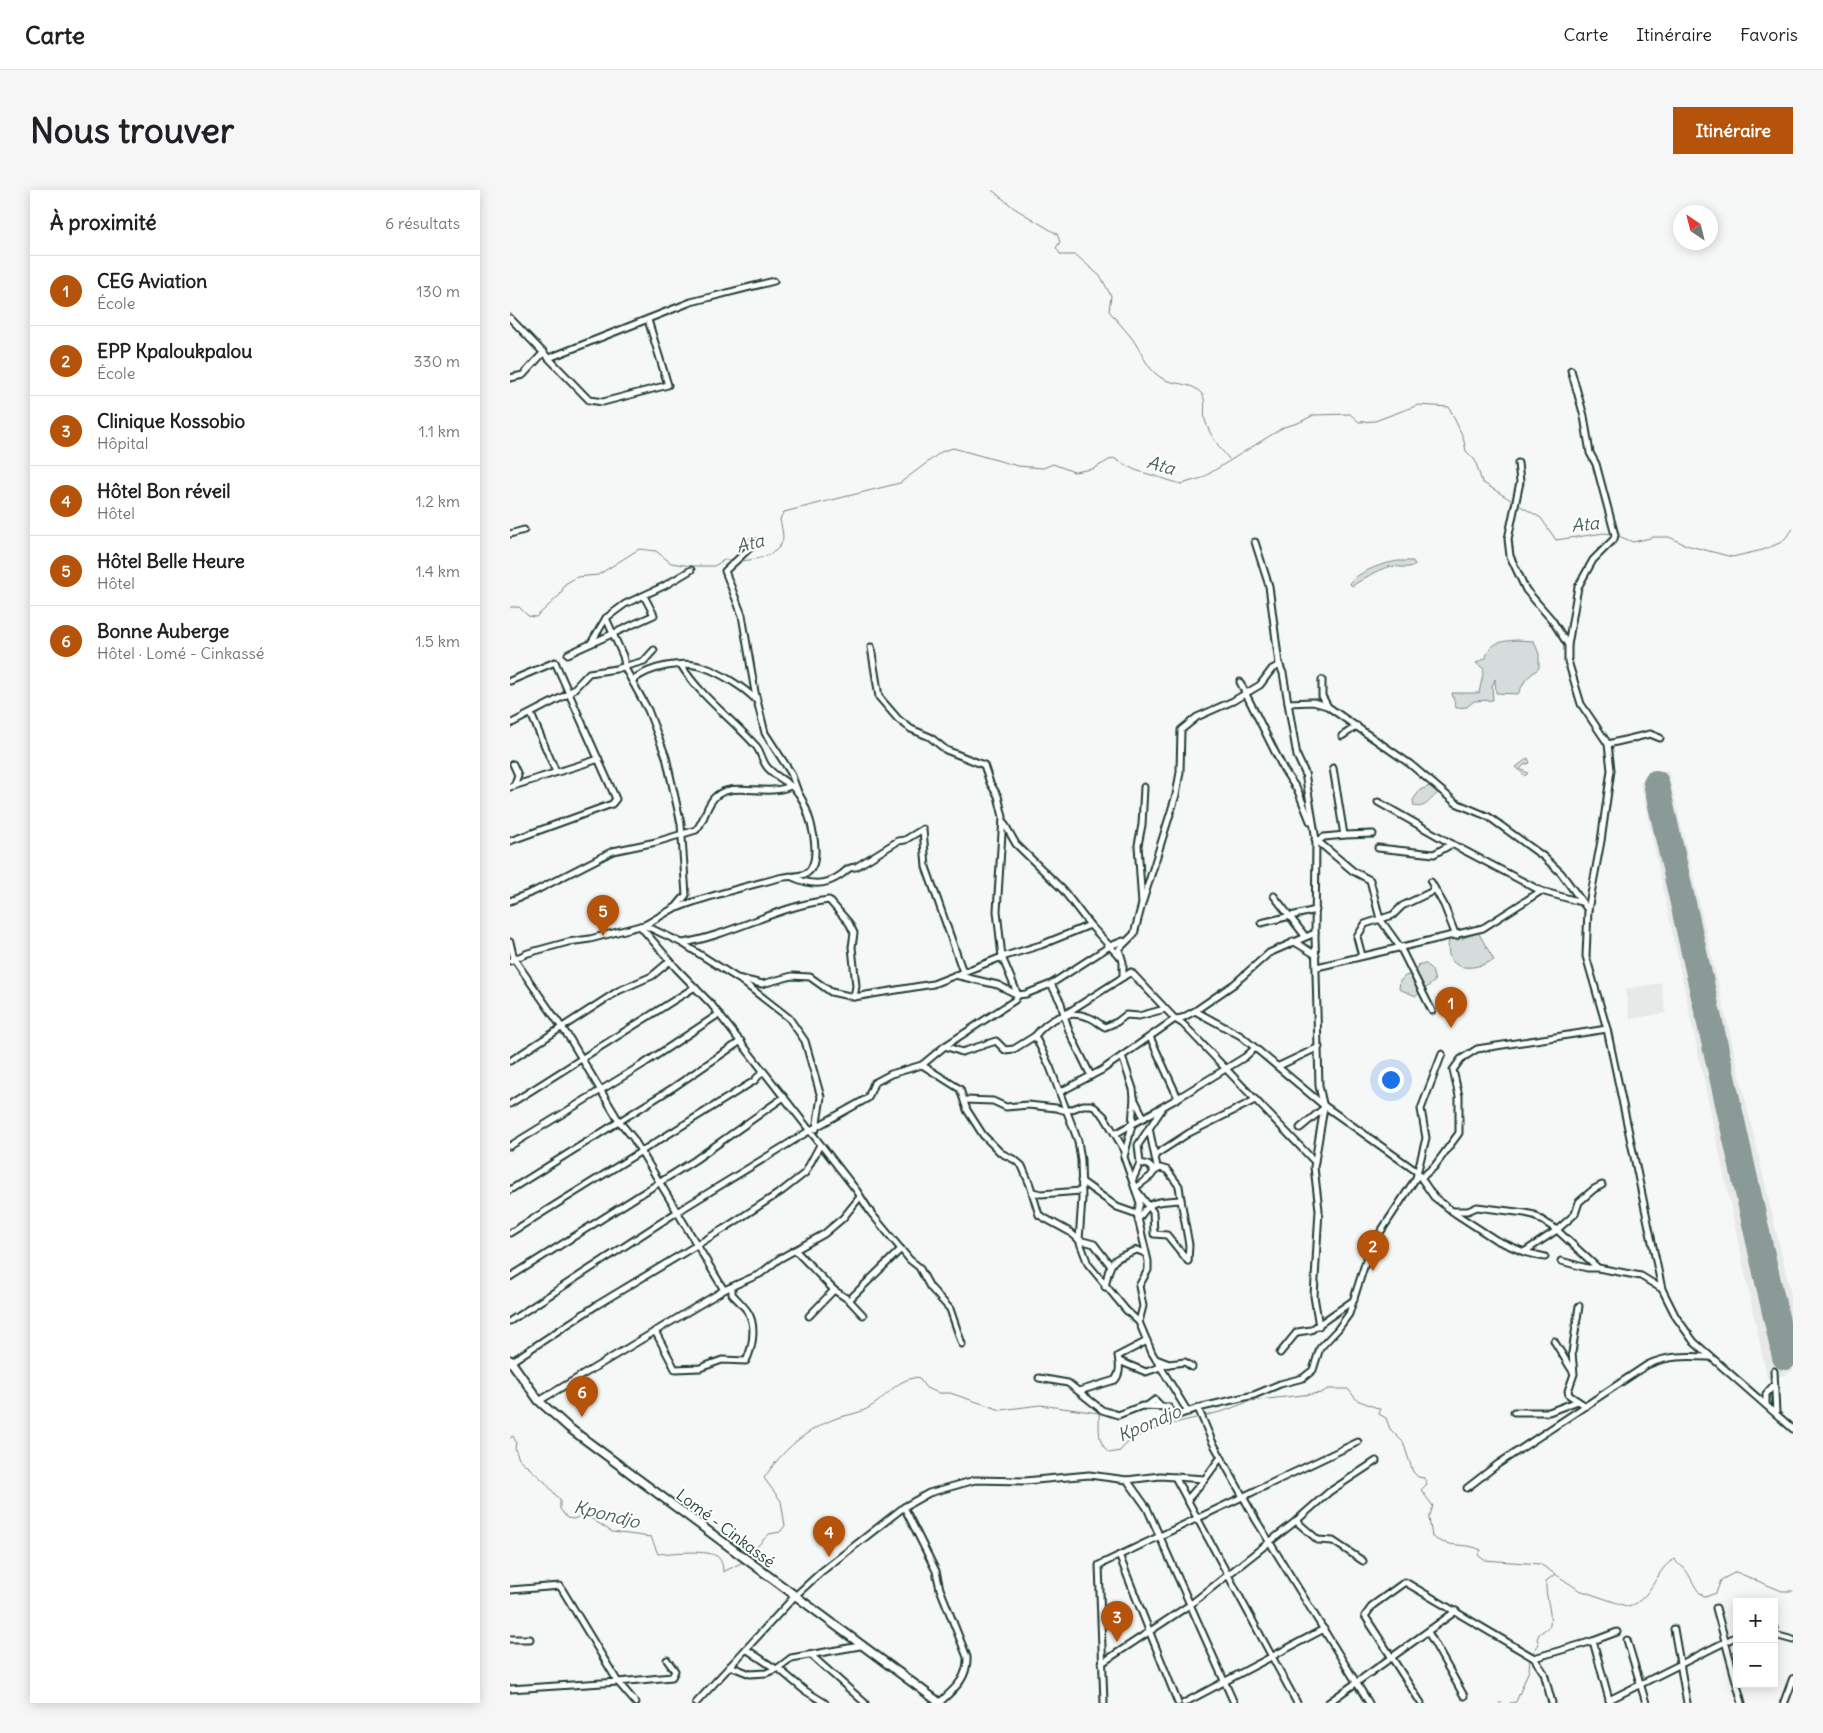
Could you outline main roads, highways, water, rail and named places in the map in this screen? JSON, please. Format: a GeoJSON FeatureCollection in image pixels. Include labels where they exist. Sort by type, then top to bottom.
{"type":"FeatureCollection","features":[{"type":"Feature","properties":{"kind":"highway","name":"Lomé - Cinkassé"},"geometry":{"type":"LineString","coordinates":[[511,1361],[539,1401],[568,1427],[939,1703]]}},
{"type":"Feature","properties":{"kind":"main road"},"geometry":{"type":"LineString","coordinates":[[1784,1703],[1793,1678]]}},
{"type":"Feature","properties":{"kind":"waterway"},"geometry":{"type":"LineString","coordinates":[[992,190],[1014,208],[1057,234],[1060,242],[1056,248],[1061,255],[1076,255],[1101,277],[1111,296],[1109,311],[1135,342],[1151,369],[1165,380],[1193,387],[1202,394],[1205,420],[1209,431],[1229,459]]}},
{"type":"Feature","properties":{"kind":"waterway","name":"Ata"},"geometry":{"type":"LineString","coordinates":[[740,561],[766,556],[777,549],[783,538],[780,519],[784,512],[900,483],[941,452],[953,448],[1018,466],[1043,468],[1053,464],[1074,472],[1093,469],[1113,458],[1135,470],[1181,484],[1202,478],[1284,427],[1314,415],[1350,414],[1359,422],[1375,421],[1418,405],[1449,407],[1463,437],[1466,451],[1475,460],[1482,482],[1514,502]]}},
{"type":"Feature","properties":{"kind":"waterway","name":"Ata"},"geometry":{"type":"LineString","coordinates":[[1517,504],[1541,518],[1556,540],[1604,533],[1612,534]]}},
{"type":"Feature","properties":{"kind":"waterway","name":"Ata"},"geometry":{"type":"LineString","coordinates":[[1616,535],[1633,542],[1654,537],[1669,537],[1686,545],[1732,557],[1763,550],[1782,542],[1793,529]]}},
{"type":"Feature","properties":{"kind":"waterway","name":"Ata"},"geometry":{"type":"LineString","coordinates":[[510,607],[519,607],[528,616],[536,617],[560,595],[565,584],[577,577],[598,575],[639,549],[656,551],[671,563],[691,566],[714,566],[724,560],[734,560]]}},
{"type":"Feature","properties":{"kind":"waterway","name":"Kpondjo"},"geometry":{"type":"LineString","coordinates":[[748,1556],[769,1534],[780,1532],[785,1526],[781,1501],[764,1478],[779,1458],[815,1428],[837,1418],[866,1409],[897,1385],[910,1379],[918,1377],[926,1388],[939,1393],[950,1393],[1001,1410],[1040,1405],[1099,1413],[1100,1439],[1109,1453],[1120,1451],[1134,1438],[1145,1433],[1200,1417]]}},
{"type":"Feature","properties":{"kind":"waterway","name":"Kpondjo"},"geometry":{"type":"LineString","coordinates":[[1204,1416],[1250,1401],[1321,1393],[1328,1389],[1348,1389],[1357,1400],[1380,1409],[1379,1414],[1386,1418],[1390,1429],[1403,1442],[1413,1472],[1418,1477],[1424,1478],[1427,1484],[1421,1490],[1433,1506],[1429,1518],[1432,1537],[1439,1541],[1481,1550],[1478,1555],[1484,1560],[1540,1564],[1579,1590],[1629,1607],[1644,1596],[1668,1563],[1675,1559],[1686,1571],[1698,1591],[1705,1597],[1716,1593],[1721,1580],[1736,1572],[1782,1591],[1793,1591]]}},
{"type":"Feature","properties":{"kind":"waterway","name":"Kpondjo"},"geometry":{"type":"LineString","coordinates":[[510,1438],[513,1436],[516,1442],[515,1449],[519,1459],[544,1481],[560,1500],[560,1509],[567,1518],[574,1519],[580,1516],[592,1519],[612,1532],[651,1537],[658,1554],[689,1552],[713,1555],[720,1560],[723,1572],[745,1561]]}},
{"type":"Feature","properties":{"kind":"waterway"},"geometry":{"type":"LineString","coordinates":[[1532,1654],[1539,1644],[1537,1639],[1539,1634],[1550,1626],[1546,1581],[1554,1575]]}},
{"type":"Feature","properties":{"kind":"waterway"},"geometry":{"type":"LineString","coordinates":[[1510,1703],[1516,1702],[1529,1670],[1530,1658]]}},
{"type":"Feature","properties":{"kind":"place","name":"Hôtel Belle Heure"},"geometry":{"type":"Point","coordinates":[603,936]}},
{"type":"Feature","properties":{"kind":"place","name":"CEG Aviation"},"geometry":{"type":"Point","coordinates":[1451,1028]}},
{"type":"Feature","properties":{"kind":"place","name":"EPP Kpaloukpalou"},"geometry":{"type":"Point","coordinates":[1373,1271]}},
{"type":"Feature","properties":{"kind":"place","name":"Bonne Auberge"},"geometry":{"type":"Point","coordinates":[582,1417]}},
{"type":"Feature","properties":{"kind":"place","name":"Hôtel Bon réveil"},"geometry":{"type":"Point","coordinates":[829,1557]}},
{"type":"Feature","properties":{"kind":"place","name":"Clinique Kossobio"},"geometry":{"type":"Point","coordinates":[1117,1642]}}]}
